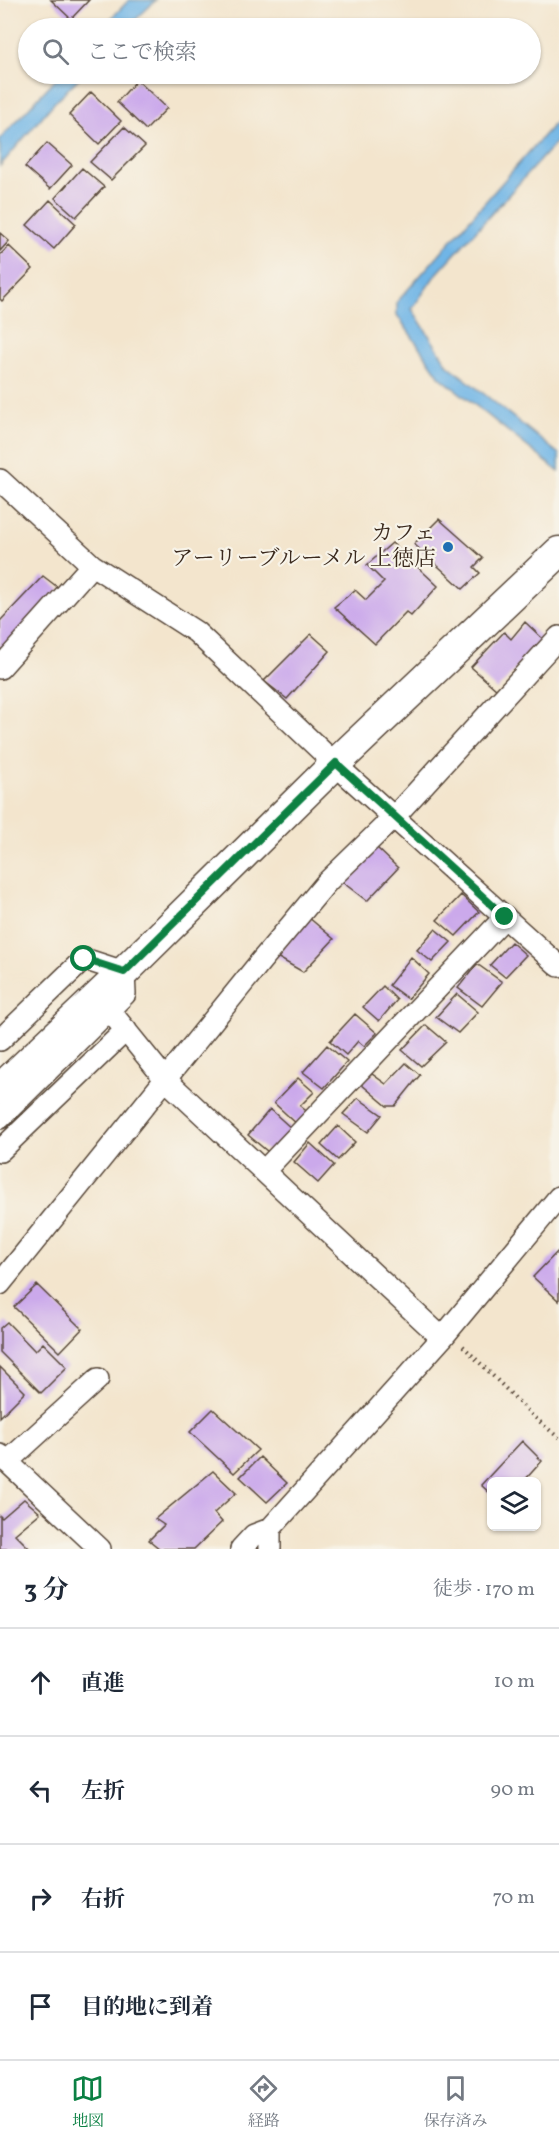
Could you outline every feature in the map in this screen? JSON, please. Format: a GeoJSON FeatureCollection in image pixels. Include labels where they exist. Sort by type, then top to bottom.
{"type":"FeatureCollection","features":[{"type":"Feature","properties":{"kind":"street"},"geometry":{"type":"LineString","coordinates":[[0,480],[92,565],[196,632],[394,817],[559,966]]}},
{"type":"Feature","properties":{"kind":"street"},"geometry":{"type":"LineString","coordinates":[[0,1089],[124,972],[336,763],[559,552]]}},
{"type":"Feature","properties":{"kind":"street"},"geometry":{"type":"LineString","coordinates":[[0,668],[92,565]]}},
{"type":"Feature","properties":{"kind":"street"},"geometry":{"type":"LineString","coordinates":[[0,1284],[327,882],[394,817],[559,637]]}},
{"type":"Feature","properties":{"kind":"street"},"geometry":{"type":"LineString","coordinates":[[264,1171],[505,917]]}},
{"type":"Feature","properties":{"kind":"street"},"geometry":{"type":"LineString","coordinates":[[0,1040],[84,959],[124,972]]}},
{"type":"Feature","properties":{"kind":"street"},"geometry":{"type":"LineString","coordinates":[[0,1118],[125,994],[124,972]]}},
{"type":"Feature","properties":{"kind":"street"},"geometry":{"type":"LineString","coordinates":[[110,1011],[165,1079],[444,1334]]}},
{"type":"Feature","properties":{"kind":"street"},"geometry":{"type":"LineString","coordinates":[[0,1151],[126,1030]]}},
{"type":"Feature","properties":{"kind":"street"},"geometry":{"type":"LineString","coordinates":[[241,1549],[254,1535],[270,1539],[559,1197]]}},
{"type":"Feature","properties":{"kind":"street"},"geometry":{"type":"LineString","coordinates":[[98,1379],[4,1459],[100,1549]]}},
{"type":"Feature","properties":{"kind":"path"},"geometry":{"type":"LineString","coordinates":[[444,1334],[559,1438]]}},
{"type":"Feature","properties":{"kind":"water"},"geometry":{"type":"Polygon","coordinates":[[[129,0],[156,0],[137,18],[112,18],[129,0]]]}},
{"type":"Feature","properties":{"kind":"water"},"geometry":{"type":"Polygon","coordinates":[[[51,84],[73,84],[0,166],[0,139],[51,84]]]}},
{"type":"Feature","properties":{"kind":"water"},"geometry":{"type":"Polygon","coordinates":[[[559,118],[559,139],[434,277],[412,309],[448,365],[559,454],[559,472],[440,377],[397,315],[397,302],[559,118]]]}},
{"type":"Feature","properties":{"kind":"building"},"geometry":{"type":"Polygon","coordinates":[[[51,0],[89,0],[72,18],[51,0]]]}},
{"type":"Feature","properties":{"kind":"building"},"geometry":{"type":"Polygon","coordinates":[[[133,84],[141,84],[167,108],[146,130],[117,102],[133,84]]]}},
{"type":"Feature","properties":{"kind":"building"},"geometry":{"type":"Polygon","coordinates":[[[91,92],[121,121],[99,144],[69,115],[91,92]]]}},
{"type":"Feature","properties":{"kind":"building"},"geometry":{"type":"Polygon","coordinates":[[[124,127],[145,146],[111,180],[90,162],[124,127]]]}},
{"type":"Feature","properties":{"kind":"building"},"geometry":{"type":"Polygon","coordinates":[[[47,143],[72,165],[50,189],[25,167],[47,143]]]}},
{"type":"Feature","properties":{"kind":"building"},"geometry":{"type":"Polygon","coordinates":[[[82,168],[104,187],[76,217],[55,198],[82,168]]]}},
{"type":"Feature","properties":{"kind":"building"},"geometry":{"type":"Polygon","coordinates":[[[50,200],[76,224],[54,249],[27,225],[50,200]]]}},
{"type":"Feature","properties":{"kind":"building"},"geometry":{"type":"Polygon","coordinates":[[[0,233],[9,241],[0,251],[0,233]]]}},
{"type":"Feature","properties":{"kind":"building"},"geometry":{"type":"Polygon","coordinates":[[[9,246],[33,269],[2,301],[0,299],[0,255],[9,246]]]}},
{"type":"Feature","properties":{"kind":"building"},"geometry":{"type":"Polygon","coordinates":[[[439,519],[483,558],[474,567],[480,573],[463,589],[414,544],[439,519]]]}},
{"type":"Feature","properties":{"kind":"building"},"geometry":{"type":"Polygon","coordinates":[[[392,543],[438,586],[411,616],[406,612],[375,644],[334,607],[355,590],[366,600],[384,582],[367,565],[392,543]]]}},
{"type":"Feature","properties":{"kind":"building"},"geometry":{"type":"Polygon","coordinates":[[[43,576],[60,589],[0,658],[0,621],[43,576]]]}},
{"type":"Feature","properties":{"kind":"building"},"geometry":{"type":"Polygon","coordinates":[[[525,622],[543,639],[497,690],[471,667],[504,632],[511,639],[525,622]]]}},
{"type":"Feature","properties":{"kind":"building"},"geometry":{"type":"Polygon","coordinates":[[[311,634],[330,651],[287,699],[264,681],[311,634]]]}},
{"type":"Feature","properties":{"kind":"building"},"geometry":{"type":"Polygon","coordinates":[[[375,846],[398,868],[367,901],[341,881],[375,846]]]}},
{"type":"Feature","properties":{"kind":"building"},"geometry":{"type":"Polygon","coordinates":[[[461,895],[479,912],[456,936],[437,920],[461,895]]]}},
{"type":"Feature","properties":{"kind":"building"},"geometry":{"type":"Polygon","coordinates":[[[308,917],[334,939],[303,972],[275,956],[308,917]]]}},
{"type":"Feature","properties":{"kind":"building"},"geometry":{"type":"Polygon","coordinates":[[[435,929],[451,942],[432,962],[417,950],[435,929]]]}},
{"type":"Feature","properties":{"kind":"building"},"geometry":{"type":"Polygon","coordinates":[[[511,942],[526,955],[505,977],[490,965],[511,942]]]}},
{"type":"Feature","properties":{"kind":"building"},"geometry":{"type":"Polygon","coordinates":[[[411,957],[429,974],[408,999],[389,985],[411,957]]]}},
{"type":"Feature","properties":{"kind":"building"},"geometry":{"type":"Polygon","coordinates":[[[477,964],[502,982],[482,1006],[458,988],[477,964]]]}},
{"type":"Feature","properties":{"kind":"building"},"geometry":{"type":"Polygon","coordinates":[[[383,986],[397,1000],[379,1021],[363,1007],[383,986]]]}},
{"type":"Feature","properties":{"kind":"building"},"geometry":{"type":"Polygon","coordinates":[[[457,994],[478,1012],[458,1033],[436,1017],[457,994]]]}},
{"type":"Feature","properties":{"kind":"building"},"geometry":{"type":"Polygon","coordinates":[[[355,1014],[377,1033],[364,1046],[358,1041],[346,1055],[330,1041],[355,1014]]]}},
{"type":"Feature","properties":{"kind":"building"},"geometry":{"type":"Polygon","coordinates":[[[426,1025],[446,1042],[421,1066],[402,1050],[426,1025]]]}},
{"type":"Feature","properties":{"kind":"building"},"geometry":{"type":"Polygon","coordinates":[[[327,1045],[347,1062],[324,1088],[303,1072],[327,1045]]]}},
{"type":"Feature","properties":{"kind":"building"},"geometry":{"type":"Polygon","coordinates":[[[406,1063],[420,1075],[395,1106],[387,1106],[361,1084],[372,1074],[386,1084],[406,1063]]]}},
{"type":"Feature","properties":{"kind":"building"},"geometry":{"type":"Polygon","coordinates":[[[298,1078],[314,1092],[300,1106],[309,1113],[298,1125],[274,1103],[298,1078]]]}},
{"type":"Feature","properties":{"kind":"building"},"geometry":{"type":"Polygon","coordinates":[[[358,1098],[382,1115],[368,1132],[343,1114],[358,1098]]]}},
{"type":"Feature","properties":{"kind":"building"},"geometry":{"type":"Polygon","coordinates":[[[270,1109],[293,1130],[277,1150],[267,1151],[248,1135],[270,1109]]]}},
{"type":"Feature","properties":{"kind":"building"},"geometry":{"type":"Polygon","coordinates":[[[338,1126],[355,1142],[338,1160],[321,1145],[338,1126]]]}},
{"type":"Feature","properties":{"kind":"building"},"geometry":{"type":"Polygon","coordinates":[[[310,1143],[334,1165],[318,1183],[294,1162],[310,1143]]]}},
{"type":"Feature","properties":{"kind":"building"},"geometry":{"type":"Polygon","coordinates":[[[559,1250],[559,1301],[533,1277],[559,1250]]]}},
{"type":"Feature","properties":{"kind":"building"},"geometry":{"type":"Polygon","coordinates":[[[37,1285],[82,1329],[60,1352],[14,1307],[37,1285]]]}},
{"type":"Feature","properties":{"kind":"building"},"geometry":{"type":"Polygon","coordinates":[[[7,1322],[35,1351],[43,1343],[67,1367],[41,1393],[0,1352],[0,1328],[7,1322]]]}},
{"type":"Feature","properties":{"kind":"building"},"geometry":{"type":"Polygon","coordinates":[[[0,1367],[25,1392],[0,1417],[0,1367]]]}},
{"type":"Feature","properties":{"kind":"building"},"geometry":{"type":"Polygon","coordinates":[[[213,1409],[258,1450],[234,1473],[190,1432],[213,1409]]]}},
{"type":"Feature","properties":{"kind":"building"},"geometry":{"type":"Polygon","coordinates":[[[522,1441],[542,1461],[528,1477],[488,1477],[522,1441]]]}},
{"type":"Feature","properties":{"kind":"building"},"geometry":{"type":"Polygon","coordinates":[[[260,1457],[287,1483],[267,1502],[240,1477],[260,1457]]]}},
{"type":"Feature","properties":{"kind":"building"},"geometry":{"type":"Polygon","coordinates":[[[213,1471],[236,1493],[214,1513],[222,1522],[194,1549],[160,1549],[149,1540],[164,1525],[155,1519],[213,1471]]]}},
{"type":"Feature","properties":{"kind":"building"},"geometry":{"type":"Polygon","coordinates":[[[487,1479],[487,1490],[481,1485],[487,1479]]]}},
{"type":"Feature","properties":{"kind":"building"},"geometry":{"type":"Polygon","coordinates":[[[24,1499],[40,1513],[15,1534],[30,1549],[0,1549],[0,1516],[2,1518],[24,1499]]]}},
{"type":"Feature","properties":{"kind":"place","name":"カフェ アーリーブルーメル 上徳店"},"geometry":{"type":"Point","coordinates":[448,547]}},
{"type":"Feature","properties":{"kind":"route"},"geometry":{"type":"LineString","coordinates":[[84,959],[124,972],[336,763],[505,917]]}}]}
